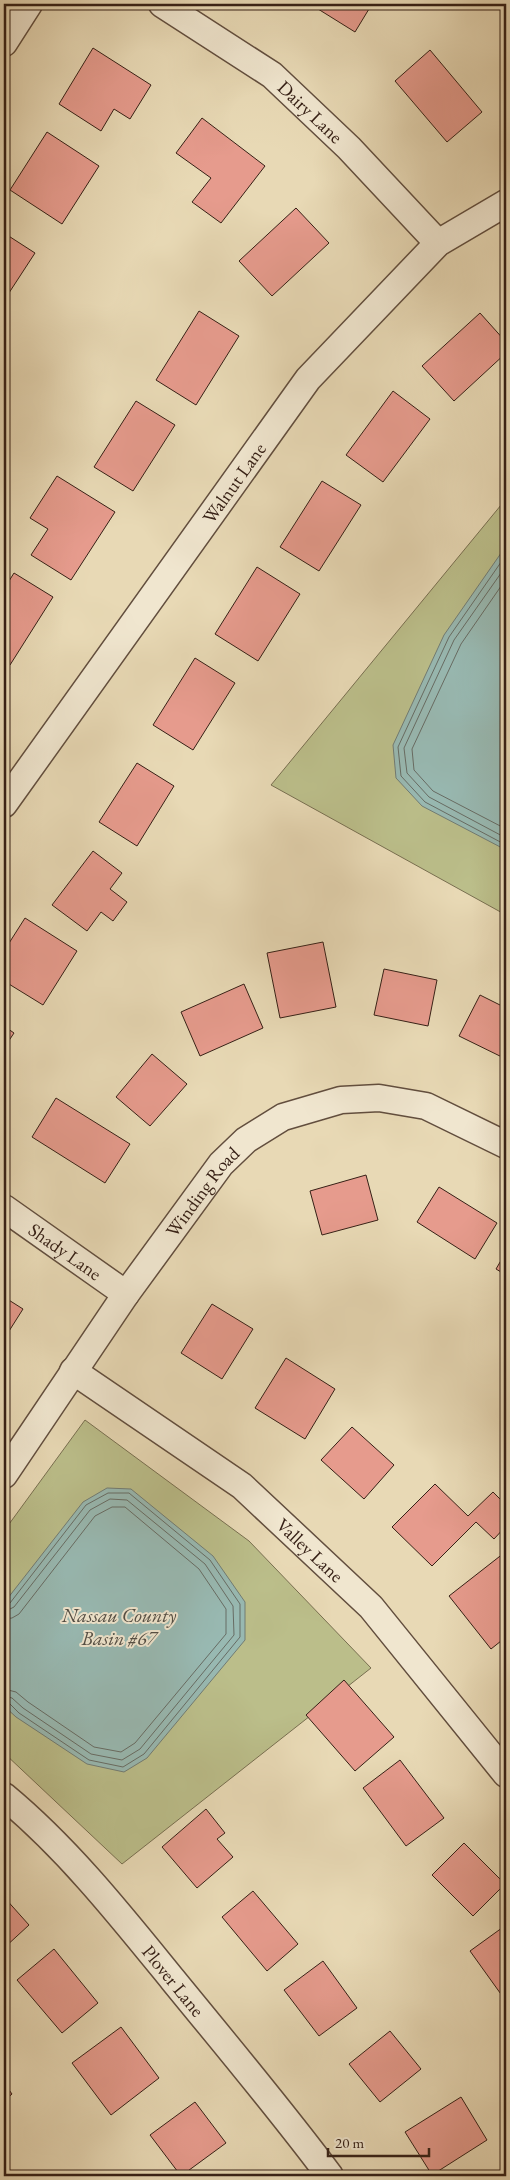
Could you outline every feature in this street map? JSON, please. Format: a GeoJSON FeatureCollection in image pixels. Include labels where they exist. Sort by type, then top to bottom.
{"type":"FeatureCollection","features":[{"type":"Feature","properties":{"kind":"street"},"geometry":{"type":"LineString","coordinates":[[4,42],[29,4]]}},
{"type":"Feature","properties":{"kind":"street","name":"Dairy Lane"},"geometry":{"type":"LineString","coordinates":[[162,4],[272,75],[350,148],[438,243]]}},
{"type":"Feature","properties":{"kind":"street","name":"Walnut Lane"},"geometry":{"type":"LineString","coordinates":[[4,804],[308,379],[438,243],[506,203]]}},
{"type":"Feature","properties":{"kind":"street","name":"Winding Road"},"geometry":{"type":"LineString","coordinates":[[4,1474],[126,1294],[221,1164],[246,1140],[284,1117],[341,1100],[379,1098],[426,1106],[506,1145]]}},
{"type":"Feature","properties":{"kind":"street","name":"Shady Lane"},"geometry":{"type":"LineString","coordinates":[[4,1208],[126,1294]]}},
{"type":"Feature","properties":{"kind":"street","name":"Valley Lane"},"geometry":{"type":"LineString","coordinates":[[73,1371],[242,1486],[371,1607],[506,1774]]}},
{"type":"Feature","properties":{"kind":"street","name":"Plover Lane"},"geometry":{"type":"LineString","coordinates":[[4,1796],[25,1814],[108,1901],[292,2125],[330,2176]]}},
{"type":"Feature","properties":{"kind":"green space"},"geometry":{"type":"Polygon","coordinates":[[[506,499],[506,915],[271,785],[506,499]]]}},
{"type":"Feature","properties":{"kind":"green space"},"geometry":{"type":"Polygon","coordinates":[[[85,1420],[249,1541],[371,1668],[122,1864],[4,1753],[4,1531],[85,1420]]]}},
{"type":"Feature","properties":{"kind":"water"},"geometry":{"type":"Polygon","coordinates":[[[506,546],[506,850],[422,806],[396,778],[393,745],[444,635],[506,546]]]}},
{"type":"Feature","properties":{"kind":"water","name":"Nassau County Basin #67"},"geometry":{"type":"Polygon","coordinates":[[[107,1488],[131,1489],[213,1556],[245,1602],[245,1640],[147,1758],[124,1772],[87,1764],[16,1717],[4,1706],[4,1603],[83,1502],[107,1488]]]}},
{"type":"Feature","properties":{"kind":"building"},"geometry":{"type":"Polygon","coordinates":[[[310,4],[372,4],[355,32],[310,4]]]}},
{"type":"Feature","properties":{"kind":"building"},"geometry":{"type":"Polygon","coordinates":[[[93,48],[151,85],[130,119],[114,109],[101,131],[59,104],[93,48]]]}},
{"type":"Feature","properties":{"kind":"building"},"geometry":{"type":"Polygon","coordinates":[[[430,50],[482,112],[447,142],[395,81],[430,50]]]}},
{"type":"Feature","properties":{"kind":"building"},"geometry":{"type":"Polygon","coordinates":[[[202,118],[265,166],[221,223],[192,202],[211,178],[176,153],[202,118]]]}},
{"type":"Feature","properties":{"kind":"building"},"geometry":{"type":"Polygon","coordinates":[[[47,132],[99,166],[62,224],[10,190],[47,132]]]}},
{"type":"Feature","properties":{"kind":"building"},"geometry":{"type":"Polygon","coordinates":[[[296,208],[329,243],[272,296],[239,261],[296,208]]]}},
{"type":"Feature","properties":{"kind":"building"},"geometry":{"type":"Polygon","coordinates":[[[4,233],[35,253],[5,299],[4,298],[4,233]]]}},
{"type":"Feature","properties":{"kind":"building"},"geometry":{"type":"Polygon","coordinates":[[[199,311],[239,336],[196,405],[156,380],[199,311]]]}},
{"type":"Feature","properties":{"kind":"building"},"geometry":{"type":"Polygon","coordinates":[[[480,313],[506,342],[506,353],[454,401],[422,366],[480,313]]]}},
{"type":"Feature","properties":{"kind":"building"},"geometry":{"type":"Polygon","coordinates":[[[393,391],[430,419],[383,482],[346,455],[393,391]]]}},
{"type":"Feature","properties":{"kind":"building"},"geometry":{"type":"Polygon","coordinates":[[[136,401],[175,425],[133,491],[94,467],[136,401]]]}},
{"type":"Feature","properties":{"kind":"building"},"geometry":{"type":"Polygon","coordinates":[[[57,476],[115,512],[71,580],[31,555],[48,529],[30,518],[57,476]]]}},
{"type":"Feature","properties":{"kind":"building"},"geometry":{"type":"Polygon","coordinates":[[[322,481],[361,505],[319,571],[280,547],[322,481]]]}},
{"type":"Feature","properties":{"kind":"building"},"geometry":{"type":"Polygon","coordinates":[[[257,567],[300,594],[258,661],[215,634],[257,567]]]}},
{"type":"Feature","properties":{"kind":"building"},"geometry":{"type":"Polygon","coordinates":[[[14,573],[53,597],[10,665],[4,661],[4,589],[14,573]]]}},
{"type":"Feature","properties":{"kind":"building"},"geometry":{"type":"Polygon","coordinates":[[[195,658],[235,683],[193,750],[153,725],[195,658]]]}},
{"type":"Feature","properties":{"kind":"building"},"geometry":{"type":"Polygon","coordinates":[[[137,763],[174,786],[137,846],[99,822],[137,763]]]}},
{"type":"Feature","properties":{"kind":"building"},"geometry":{"type":"Polygon","coordinates":[[[93,851],[122,873],[110,889],[127,902],[113,921],[101,912],[87,931],[52,905],[93,851]]]}},
{"type":"Feature","properties":{"kind":"building"},"geometry":{"type":"Polygon","coordinates":[[[25,918],[77,951],[43,1005],[4,981],[4,951],[25,918]]]}},
{"type":"Feature","properties":{"kind":"building"},"geometry":{"type":"Polygon","coordinates":[[[323,942],[336,1007],[280,1018],[267,953],[323,942]]]}},
{"type":"Feature","properties":{"kind":"building"},"geometry":{"type":"Polygon","coordinates":[[[384,969],[437,980],[428,1026],[374,1015],[384,969]]]}},
{"type":"Feature","properties":{"kind":"building"},"geometry":{"type":"Polygon","coordinates":[[[244,984],[263,1028],[200,1056],[181,1012],[244,984]]]}},
{"type":"Feature","properties":{"kind":"building"},"geometry":{"type":"Polygon","coordinates":[[[480,995],[506,1008],[506,1059],[459,1036],[480,995]]]}},
{"type":"Feature","properties":{"kind":"building"},"geometry":{"type":"Polygon","coordinates":[[[4,1026],[14,1033],[4,1048],[4,1026]]]}},
{"type":"Feature","properties":{"kind":"building"},"geometry":{"type":"Polygon","coordinates":[[[152,1054],[187,1084],[150,1126],[116,1097],[152,1054]]]}},
{"type":"Feature","properties":{"kind":"building"},"geometry":{"type":"Polygon","coordinates":[[[56,1098],[130,1144],[105,1183],[32,1137],[56,1098]]]}},
{"type":"Feature","properties":{"kind":"building"},"geometry":{"type":"Polygon","coordinates":[[[366,1175],[378,1220],[322,1235],[310,1191],[366,1175]]]}},
{"type":"Feature","properties":{"kind":"building"},"geometry":{"type":"Polygon","coordinates":[[[439,1187],[497,1223],[475,1259],[417,1222],[439,1187]]]}},
{"type":"Feature","properties":{"kind":"building"},"geometry":{"type":"Polygon","coordinates":[[[506,1252],[506,1275],[496,1269],[506,1252]]]}},
{"type":"Feature","properties":{"kind":"building"},"geometry":{"type":"Polygon","coordinates":[[[4,1297],[23,1309],[4,1339],[4,1297]]]}},
{"type":"Feature","properties":{"kind":"building"},"geometry":{"type":"Polygon","coordinates":[[[212,1304],[253,1329],[222,1379],[181,1353],[212,1304]]]}},
{"type":"Feature","properties":{"kind":"building"},"geometry":{"type":"Polygon","coordinates":[[[286,1358],[335,1389],[305,1439],[255,1408],[286,1358]]]}},
{"type":"Feature","properties":{"kind":"building"},"geometry":{"type":"Polygon","coordinates":[[[352,1427],[394,1465],[364,1499],[321,1460],[352,1427]]]}},
{"type":"Feature","properties":{"kind":"building"},"geometry":{"type":"Polygon","coordinates":[[[435,1484],[468,1516],[493,1492],[506,1505],[506,1526],[494,1539],[476,1522],[432,1566],[392,1527],[435,1484]]]}},
{"type":"Feature","properties":{"kind":"building"},"geometry":{"type":"Polygon","coordinates":[[[504,1553],[506,1556],[506,1637],[491,1649],[449,1596],[504,1553]]]}},
{"type":"Feature","properties":{"kind":"building"},"geometry":{"type":"Polygon","coordinates":[[[344,1680],[394,1737],[355,1771],[306,1715],[344,1680]]]}},
{"type":"Feature","properties":{"kind":"building"},"geometry":{"type":"Polygon","coordinates":[[[400,1760],[444,1818],[406,1846],[363,1788],[400,1760]]]}},
{"type":"Feature","properties":{"kind":"building"},"geometry":{"type":"Polygon","coordinates":[[[206,1809],[225,1833],[217,1839],[233,1857],[197,1888],[162,1847],[206,1809]]]}},
{"type":"Feature","properties":{"kind":"building"},"geometry":{"type":"Polygon","coordinates":[[[464,1843],[505,1884],[473,1916],[432,1875],[464,1843]]]}},
{"type":"Feature","properties":{"kind":"building"},"geometry":{"type":"Polygon","coordinates":[[[253,1891],[298,1944],[267,1971],[222,1917],[253,1891]]]}},
{"type":"Feature","properties":{"kind":"building"},"geometry":{"type":"Polygon","coordinates":[[[4,1897],[29,1925],[4,1948],[4,1897]]]}},
{"type":"Feature","properties":{"kind":"building"},"geometry":{"type":"Polygon","coordinates":[[[506,1925],[506,1995],[503,1997],[470,1951],[506,1925]]]}},
{"type":"Feature","properties":{"kind":"building"},"geometry":{"type":"Polygon","coordinates":[[[54,1949],[98,2003],[62,2033],[17,1980],[54,1949]]]}},
{"type":"Feature","properties":{"kind":"building"},"geometry":{"type":"Polygon","coordinates":[[[323,1961],[357,2008],[319,2036],[284,1990],[323,1961]]]}},
{"type":"Feature","properties":{"kind":"building"},"geometry":{"type":"Polygon","coordinates":[[[121,2027],[159,2078],[111,2115],[72,2063],[121,2027]]]}},
{"type":"Feature","properties":{"kind":"building"},"geometry":{"type":"Polygon","coordinates":[[[390,2031],[421,2069],[380,2102],[349,2064],[390,2031]]]}},
{"type":"Feature","properties":{"kind":"building"},"geometry":{"type":"Polygon","coordinates":[[[4,2083],[12,2094],[4,2101],[4,2083]]]}},
{"type":"Feature","properties":{"kind":"building"},"geometry":{"type":"Polygon","coordinates":[[[461,2097],[487,2140],[432,2175],[405,2132],[461,2097]]]}},
{"type":"Feature","properties":{"kind":"building"},"geometry":{"type":"Polygon","coordinates":[[[195,2102],[226,2143],[181,2176],[150,2135],[195,2102]]]}}]}
